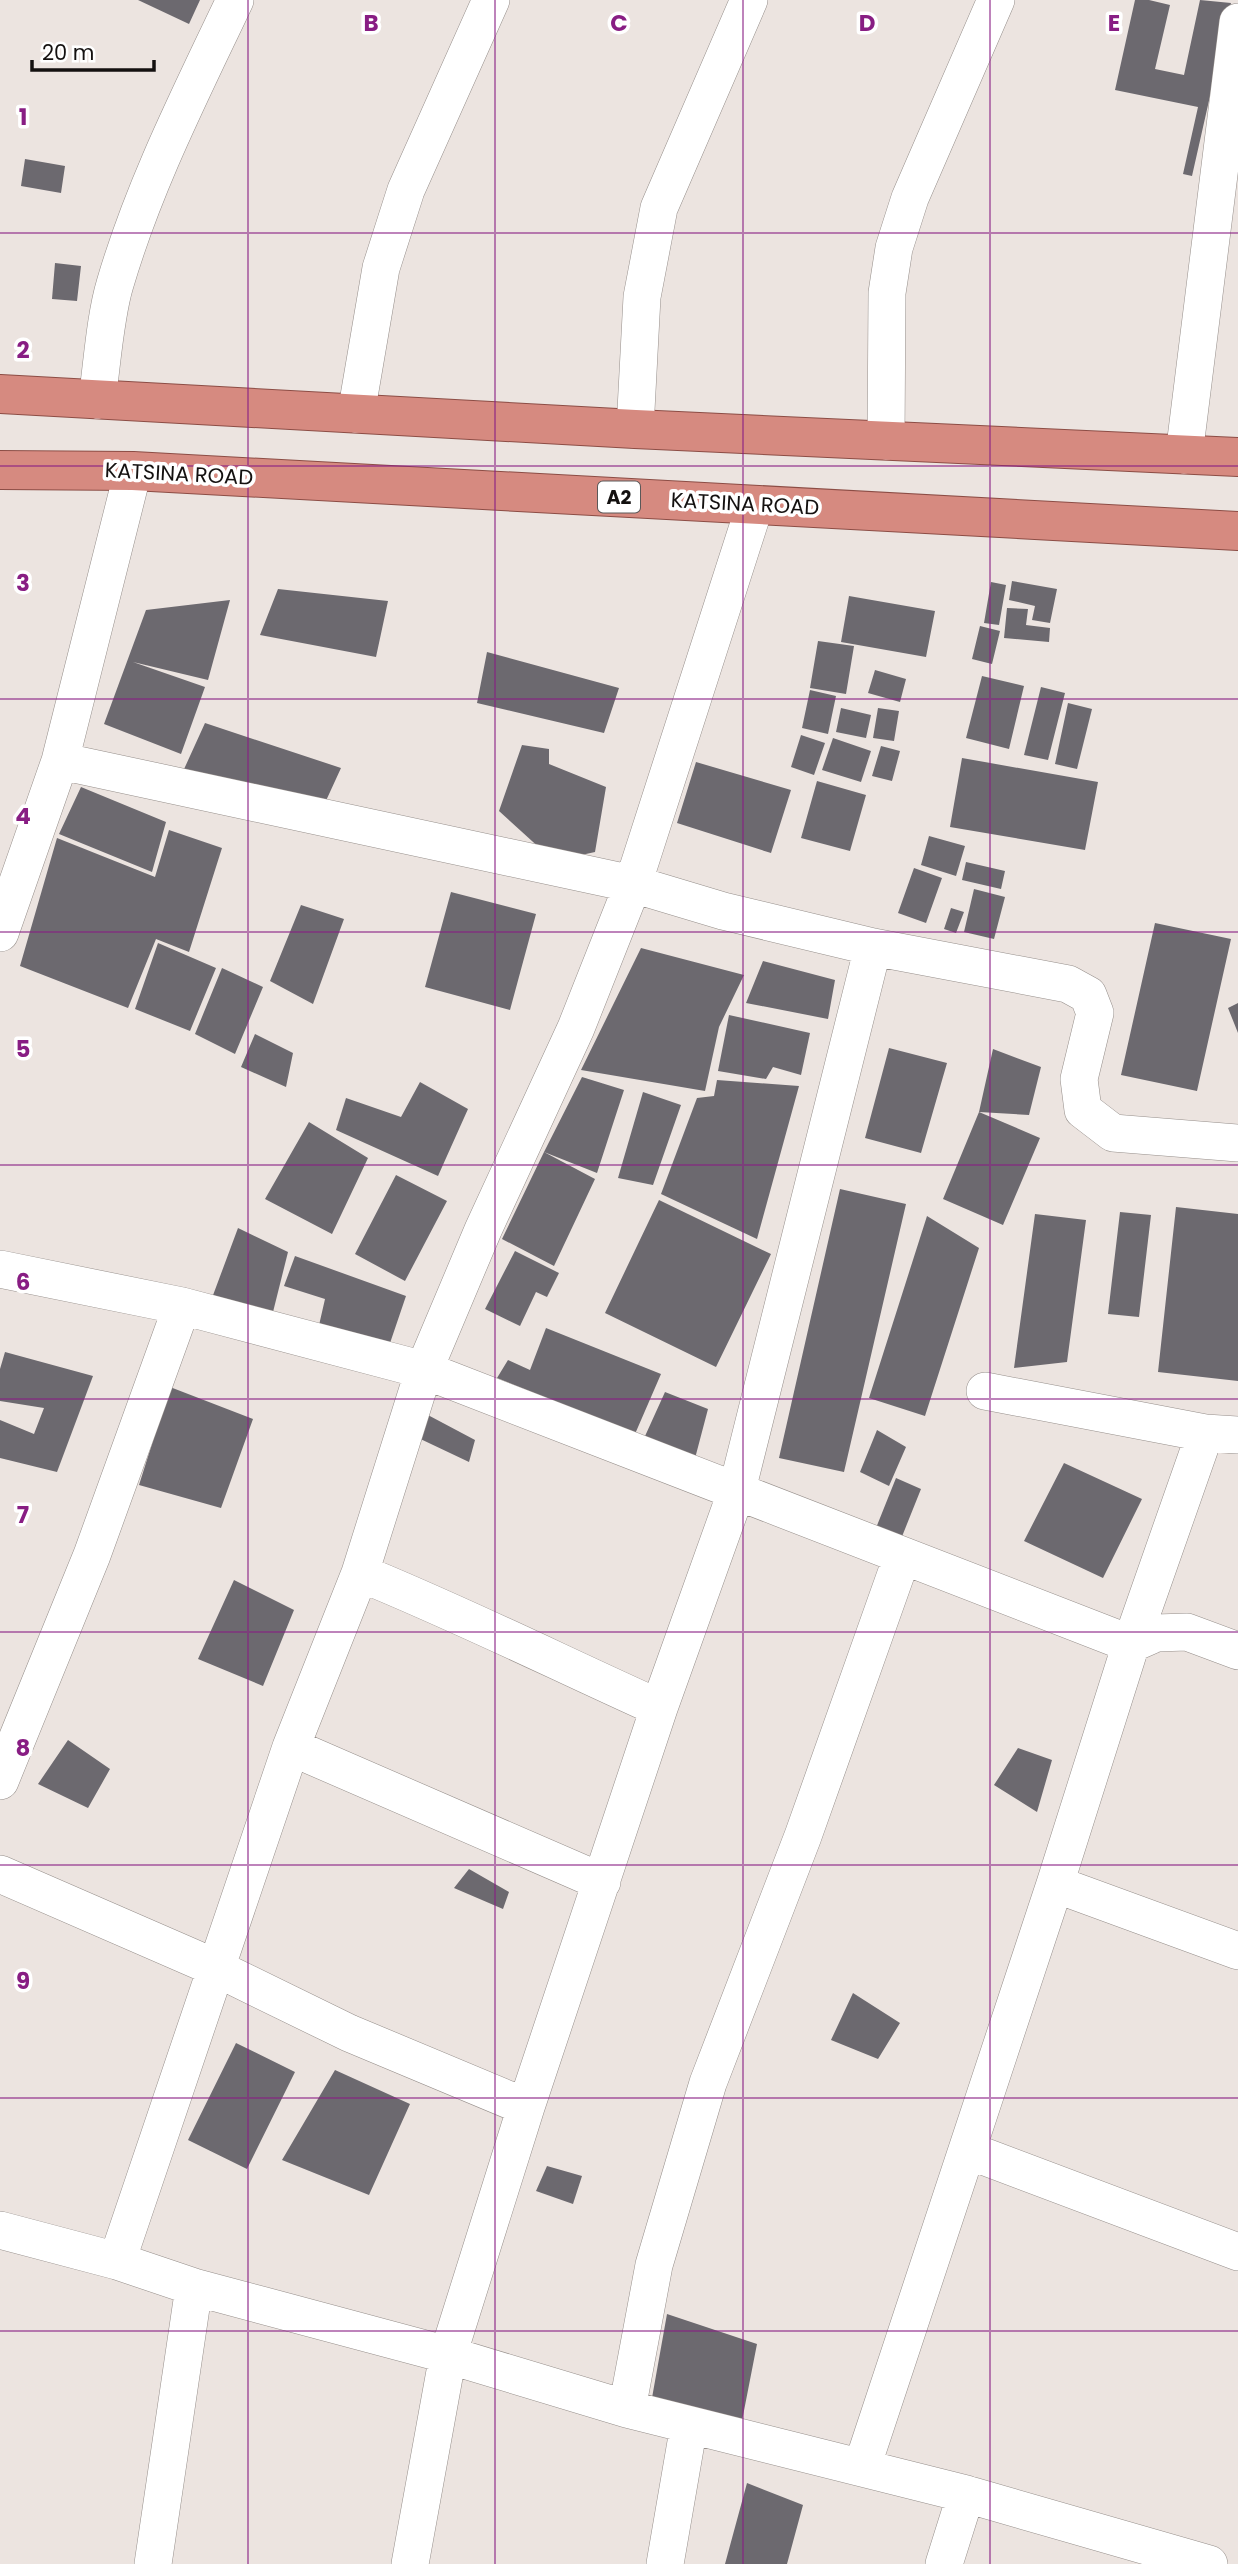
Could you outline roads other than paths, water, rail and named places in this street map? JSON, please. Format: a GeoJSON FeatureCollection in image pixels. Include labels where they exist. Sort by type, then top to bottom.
{"type":"FeatureCollection","features":[{"type":"Feature","properties":{"kind":"highway"},"geometry":{"type":"LineString","coordinates":[[0,394],[635,429],[1238,457]]}},
{"type":"Feature","properties":{"kind":"highway","name":"KATSINA ROAD"},"geometry":{"type":"LineString","coordinates":[[0,470],[133,471],[1238,531]]}},
{"type":"Feature","properties":{"kind":"street"},"geometry":{"type":"LineString","coordinates":[[97,400],[114,287],[141,207],[168,140],[235,0]]}},
{"type":"Feature","properties":{"kind":"street"},"geometry":{"type":"LineString","coordinates":[[356,414],[381,268],[406,190],[491,0]]}},
{"type":"Feature","properties":{"kind":"street"},"geometry":{"type":"LineString","coordinates":[[635,429],[642,298],[659,208],[749,0]]}},
{"type":"Feature","properties":{"kind":"street"},"geometry":{"type":"LineString","coordinates":[[886,441],[887,293],[894,248],[910,198],[996,0]]}},
{"type":"Feature","properties":{"kind":"street"},"geometry":{"type":"LineString","coordinates":[[1184,454],[1238,22]]}},
{"type":"Feature","properties":{"kind":"street"},"geometry":{"type":"LineString","coordinates":[[0,933],[60,761],[133,471]]}},
{"type":"Feature","properties":{"kind":"street"},"geometry":{"type":"LineString","coordinates":[[117,2261],[291,1747],[360,1573],[425,1370],[483,1230],[576,1028],[634,884],[755,505]]}},
{"type":"Feature","properties":{"kind":"street"},"geometry":{"type":"LineString","coordinates":[[60,761],[634,884],[723,911],[873,947],[1068,984],[1088,995],[1095,1013],[1079,1079],[1083,1110],[1112,1133],[1238,1143]]}},
{"type":"Feature","properties":{"kind":"street"},"geometry":{"type":"LineString","coordinates":[[410,2564],[448,2355],[526,2107],[659,1708],[737,1490],[873,947]]}},
{"type":"Feature","properties":{"kind":"street"},"geometry":{"type":"LineString","coordinates":[[0,1269],[182,1306],[425,1370],[1131,1644],[1156,1633],[1187,1632],[1238,1651]]}},
{"type":"Feature","properties":{"kind":"street"},"geometry":{"type":"LineString","coordinates":[[0,1781],[92,1555],[182,1306]]}},
{"type":"Feature","properties":{"kind":"street"},"geometry":{"type":"LineString","coordinates":[[862,2467],[1055,1884],[1131,1644],[1222,1434],[985,1391]]}},
{"type":"Feature","properties":{"kind":"street"},"geometry":{"type":"LineString","coordinates":[[627,2409],[654,2265],[708,2083],[803,1836],[902,1557]]}},
{"type":"Feature","properties":{"kind":"street"},"geometry":{"type":"LineString","coordinates":[[360,1573],[449,1609],[537,1653],[659,1708]]}},
{"type":"Feature","properties":{"kind":"street"},"geometry":{"type":"LineString","coordinates":[[291,1747],[602,1882]]}},
{"type":"Feature","properties":{"kind":"street"},"geometry":{"type":"LineString","coordinates":[[0,1874],[216,1968],[349,2033],[526,2107]]}},
{"type":"Feature","properties":{"kind":"street"},"geometry":{"type":"LineString","coordinates":[[1055,1884],[1238,1951]]}},
{"type":"Feature","properties":{"kind":"street"},"geometry":{"type":"LineString","coordinates":[[967,2150],[1238,2252]]}},
{"type":"Feature","properties":{"kind":"street"},"geometry":{"type":"LineString","coordinates":[[0,2231],[117,2261],[194,2287],[448,2355],[627,2409],[966,2494],[1209,2564]]}},
{"type":"Feature","properties":{"kind":"street"},"geometry":{"type":"LineString","coordinates":[[153,2564],[194,2287]]}},
{"type":"Feature","properties":{"kind":"street"},"geometry":{"type":"LineString","coordinates":[[665,2564],[689,2425]]}},
{"type":"Feature","properties":{"kind":"street"},"geometry":{"type":"LineString","coordinates":[[944,2564],[966,2494]]}}]}
